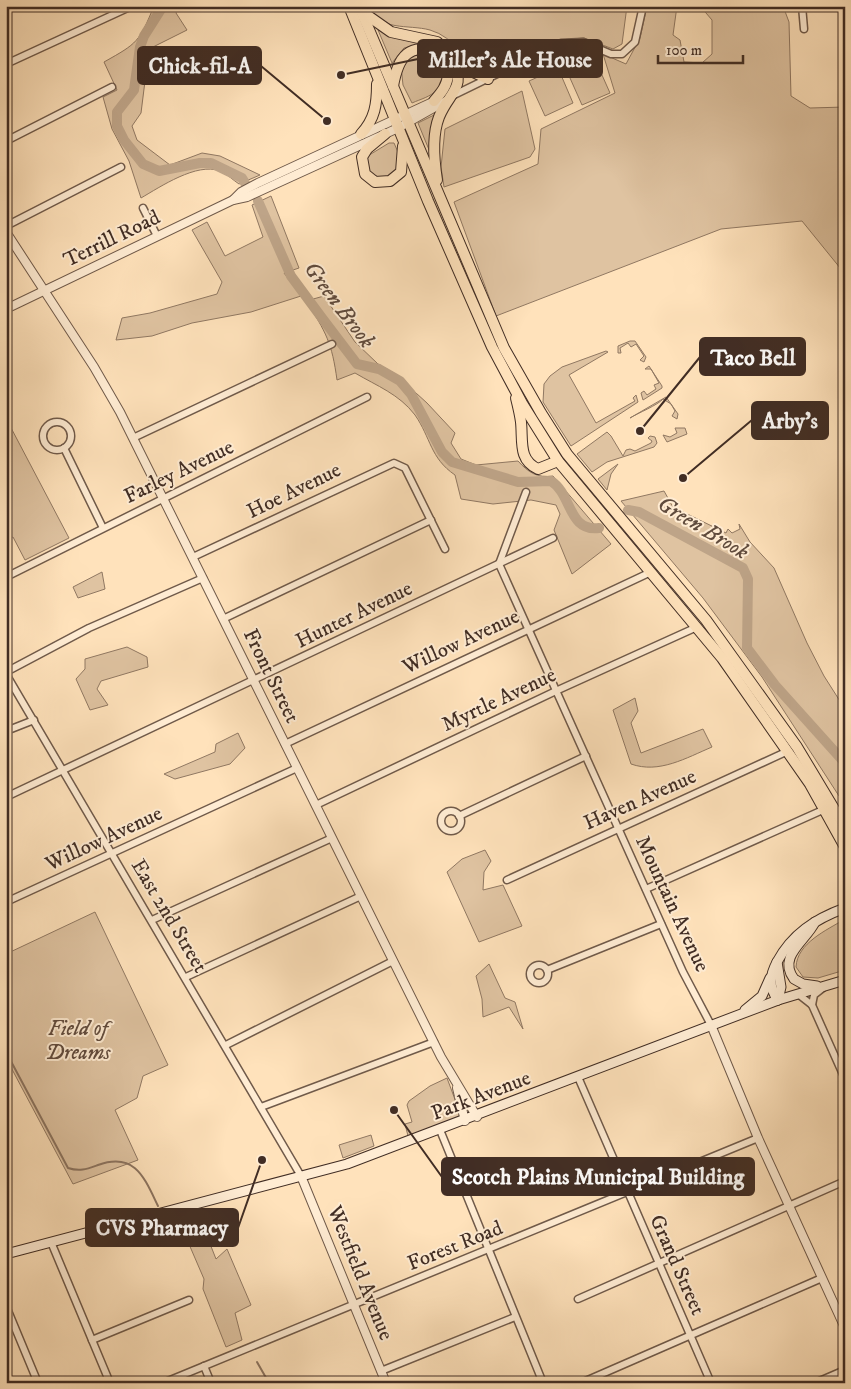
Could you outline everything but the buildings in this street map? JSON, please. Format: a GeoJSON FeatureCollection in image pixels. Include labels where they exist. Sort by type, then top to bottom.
{"type":"FeatureCollection","features":[{"type":"Feature","properties":{"kind":"highway"},"geometry":{"type":"LineString","coordinates":[[349,6],[402,140],[481,322],[515,390],[558,461],[722,658],[788,751],[825,809],[845,847]]}},
{"type":"Feature","properties":{"kind":"highway"},"geometry":{"type":"LineString","coordinates":[[360,8],[383,28],[430,39],[450,50],[468,69],[488,79]]}},
{"type":"Feature","properties":{"kind":"highway"},"geometry":{"type":"LineString","coordinates":[[360,8],[511,360],[563,447],[728,650],[797,747],[845,827]]}},
{"type":"Feature","properties":{"kind":"highway"},"geometry":{"type":"LineString","coordinates":[[393,86],[398,66],[406,54],[418,49],[430,50],[444,60],[448,70],[445,85],[434,101]]}},
{"type":"Feature","properties":{"kind":"highway"},"geometry":{"type":"LineString","coordinates":[[438,191],[435,160],[438,122],[454,95],[458,74],[450,50]]}},
{"type":"Feature","properties":{"kind":"highway"},"geometry":{"type":"LineString","coordinates":[[361,134],[369,125],[376,108],[376,76]]}},
{"type":"Feature","properties":{"kind":"highway"},"geometry":{"type":"LineString","coordinates":[[385,134],[367,149],[362,157],[365,174],[375,182],[386,183],[401,172],[402,140]]}},
{"type":"Feature","properties":{"kind":"highway"},"geometry":{"type":"LineString","coordinates":[[515,390],[524,456],[532,466],[538,469],[558,461]]}},
{"type":"Feature","properties":{"kind":"main road"},"geometry":{"type":"LineString","coordinates":[[740,1015],[762,996],[777,962],[789,942],[816,920],[845,908]]}},
{"type":"Feature","properties":{"kind":"main road"},"geometry":{"type":"LineString","coordinates":[[816,920],[810,934],[792,952],[788,966],[792,977],[798,982],[808,985],[825,986]]}},
{"type":"Feature","properties":{"kind":"main road"},"geometry":{"type":"LineString","coordinates":[[777,962],[781,987],[778,1000]]}},
{"type":"Feature","properties":{"kind":"main road"},"geometry":{"type":"LineString","coordinates":[[770,977],[772,991],[778,1000]]}},
{"type":"Feature","properties":{"kind":"main road","name":"Park Avenue"},"geometry":{"type":"LineString","coordinates":[[6,1254],[347,1164],[466,1121],[778,1000],[845,980]]}},
{"type":"Feature","properties":{"kind":"street"},"geometry":{"type":"LineString","coordinates":[[6,64],[132,6]]}},
{"type":"Feature","properties":{"kind":"street","name":"Terrill Road"},"geometry":{"type":"LineString","coordinates":[[6,309],[244,195],[361,134],[396,124],[550,48],[567,42],[587,43],[610,54],[622,54],[635,42],[643,6]]}},
{"type":"Feature","properties":{"kind":"street"},"geometry":{"type":"LineString","coordinates":[[802,6],[804,27]]}},
{"type":"Feature","properties":{"kind":"street"},"geometry":{"type":"LineString","coordinates":[[6,141],[112,87]]}},
{"type":"Feature","properties":{"kind":"street","name":"Terrill Road"},"geometry":{"type":"LineString","coordinates":[[406,119],[434,101],[454,95]]}},
{"type":"Feature","properties":{"kind":"street","name":"Terrill Road"},"geometry":{"type":"LineString","coordinates":[[261,186],[385,134],[396,124]]}},
{"type":"Feature","properties":{"kind":"street"},"geometry":{"type":"LineString","coordinates":[[6,226],[121,167]]}},
{"type":"Feature","properties":{"kind":"street"},"geometry":{"type":"LineString","coordinates":[[143,208],[157,236]]}},
{"type":"Feature","properties":{"kind":"street","name":"Front Street"},"geometry":{"type":"LineString","coordinates":[[6,232],[109,390],[434,1042],[456,1083],[477,1116]]}},
{"type":"Feature","properties":{"kind":"street"},"geometry":{"type":"LineString","coordinates":[[133,438],[332,344]]}},
{"type":"Feature","properties":{"kind":"street","name":"Farley Avenue"},"geometry":{"type":"LineString","coordinates":[[6,577],[367,398]]}},
{"type":"Feature","properties":{"kind":"street"},"geometry":{"type":"LineString","coordinates":[[61,423],[68,428],[71,438],[64,448],[55,450],[47,445],[44,432],[49,425],[61,423]]}},
{"type":"Feature","properties":{"kind":"street"},"geometry":{"type":"LineString","coordinates":[[64,448],[103,528]]}},
{"type":"Feature","properties":{"kind":"street","name":"Hoe Avenue"},"geometry":{"type":"LineString","coordinates":[[193,557],[390,463],[402,465],[431,520]]}},
{"type":"Feature","properties":{"kind":"street"},"geometry":{"type":"LineString","coordinates":[[499,564],[526,492]]}},
{"type":"Feature","properties":{"kind":"street"},"geometry":{"type":"LineString","coordinates":[[223,619],[431,520],[445,550]]}},
{"type":"Feature","properties":{"kind":"street","name":"Hunter Avenue"},"geometry":{"type":"LineString","coordinates":[[6,797],[63,768],[254,681],[553,538]]}},
{"type":"Feature","properties":{"kind":"street","name":"Mountain Avenue"},"geometry":{"type":"LineString","coordinates":[[499,564],[662,924],[711,1025],[758,1138],[845,1328]]}},
{"type":"Feature","properties":{"kind":"street","name":"Willow Avenue"},"geometry":{"type":"LineString","coordinates":[[286,744],[528,628],[652,572]]}},
{"type":"Feature","properties":{"kind":"street"},"geometry":{"type":"LineString","coordinates":[[6,673],[89,628],[203,578]]}},
{"type":"Feature","properties":{"kind":"street","name":"Myrtle Avenue"},"geometry":{"type":"LineString","coordinates":[[316,805],[556,690],[697,627]]}},
{"type":"Feature","properties":{"kind":"street","name":"East 2nd Street"},"geometry":{"type":"LineString","coordinates":[[6,673],[302,1176]]}},
{"type":"Feature","properties":{"kind":"street"},"geometry":{"type":"LineString","coordinates":[[6,731],[34,720]]}},
{"type":"Feature","properties":{"kind":"street","name":"Haven Avenue"},"geometry":{"type":"LineString","coordinates":[[506,880],[618,827],[788,751]]}},
{"type":"Feature","properties":{"kind":"street"},"geometry":{"type":"LineString","coordinates":[[459,816],[586,756]]}},
{"type":"Feature","properties":{"kind":"street","name":"Willow Avenue"},"geometry":{"type":"LineString","coordinates":[[6,902],[297,768]]}},
{"type":"Feature","properties":{"kind":"street"},"geometry":{"type":"LineString","coordinates":[[646,889],[825,809]]}},
{"type":"Feature","properties":{"kind":"street"},"geometry":{"type":"LineString","coordinates":[[152,920],[332,838]]}},
{"type":"Feature","properties":{"kind":"street"},"geometry":{"type":"LineString","coordinates":[[186,977],[361,896]]}},
{"type":"Feature","properties":{"kind":"street"},"geometry":{"type":"LineString","coordinates":[[547,970],[662,924]]}},
{"type":"Feature","properties":{"kind":"street"},"geometry":{"type":"LineString","coordinates":[[226,1045],[393,961]]}},
{"type":"Feature","properties":{"kind":"street"},"geometry":{"type":"LineString","coordinates":[[812,1005],[814,995],[825,986]]}},
{"type":"Feature","properties":{"kind":"street"},"geometry":{"type":"LineString","coordinates":[[798,994],[812,1005],[845,1079]]}},
{"type":"Feature","properties":{"kind":"street"},"geometry":{"type":"LineString","coordinates":[[261,1107],[434,1042]]}},
{"type":"Feature","properties":{"kind":"street","name":"Grand Street"},"geometry":{"type":"LineString","coordinates":[[578,1077],[710,1383]]}},
{"type":"Feature","properties":{"kind":"street","name":"Front Street"},"geometry":{"type":"LineString","coordinates":[[456,1083],[466,1121]]}},
{"type":"Feature","properties":{"kind":"street"},"geometry":{"type":"LineString","coordinates":[[440,1130],[487,1250],[543,1383]]}},
{"type":"Feature","properties":{"kind":"street","name":"Forest Road"},"geometry":{"type":"LineString","coordinates":[[163,1383],[758,1138]]}},
{"type":"Feature","properties":{"kind":"street","name":"Westfield Avenue"},"geometry":{"type":"LineString","coordinates":[[302,1176],[386,1383]]}},
{"type":"Feature","properties":{"kind":"street"},"geometry":{"type":"LineString","coordinates":[[578,1299],[788,1204],[845,1181]]}},
{"type":"Feature","properties":{"kind":"street"},"geometry":{"type":"LineString","coordinates":[[51,1242],[110,1383]]}},
{"type":"Feature","properties":{"kind":"street"},"geometry":{"type":"LineString","coordinates":[[581,1383],[822,1278]]}},
{"type":"Feature","properties":{"kind":"street"},"geometry":{"type":"LineString","coordinates":[[92,1340],[189,1300]]}},
{"type":"Feature","properties":{"kind":"street"},"geometry":{"type":"LineString","coordinates":[[6,1306],[38,1383]]}},
{"type":"Feature","properties":{"kind":"street"},"geometry":{"type":"LineString","coordinates":[[381,1371],[515,1317]]}},
{"type":"Feature","properties":{"kind":"street"},"geometry":{"type":"LineString","coordinates":[[204,1366],[211,1383]]}},
{"type":"Feature","properties":{"kind":"street"},"geometry":{"type":"LineString","coordinates":[[815,1383],[845,1370]]}},
{"type":"Feature","properties":{"kind":"green space"},"geometry":{"type":"Polygon","coordinates":[[[154,6],[178,6],[176,13],[187,30],[149,49],[141,113],[132,126],[137,140],[170,165],[202,153],[220,156],[260,175],[239,184],[220,171],[211,169],[201,170],[168,182],[141,198],[129,161],[112,129],[103,97],[117,90],[104,62],[131,45],[141,35],[154,6]]]}},
{"type":"Feature","properties":{"kind":"green space"},"geometry":{"type":"Polygon","coordinates":[[[369,6],[627,6],[622,44],[613,49],[584,38],[559,40],[488,72],[473,63],[454,44],[439,33],[421,28],[395,26],[387,23],[380,20],[369,6]]]}},
{"type":"Feature","properties":{"kind":"green space"},"geometry":{"type":"Polygon","coordinates":[[[647,6],[677,6],[673,35],[680,40],[684,62],[702,63],[712,54],[712,20],[700,6],[783,6],[789,22],[791,96],[810,108],[845,107],[845,274],[802,221],[721,229],[496,316],[454,202],[538,164],[541,129],[615,93],[603,54],[626,64],[640,38],[647,6]]]}},
{"type":"Feature","properties":{"kind":"green space"},"geometry":{"type":"Polygon","coordinates":[[[378,30],[394,37],[434,46],[418,45],[404,48],[392,63],[378,30]]]}},
{"type":"Feature","properties":{"kind":"green space"},"geometry":{"type":"Polygon","coordinates":[[[418,54],[437,62],[444,71],[444,77],[437,90],[412,103],[403,85],[401,66],[408,58],[418,54]]]}},
{"type":"Feature","properties":{"kind":"green space"},"geometry":{"type":"Polygon","coordinates":[[[594,57],[610,93],[582,105],[566,69],[594,57]]]}},
{"type":"Feature","properties":{"kind":"green space"},"geometry":{"type":"Polygon","coordinates":[[[558,68],[573,103],[545,116],[529,81],[558,68]]]}},
{"type":"Feature","properties":{"kind":"green space"},"geometry":{"type":"Polygon","coordinates":[[[522,91],[535,149],[530,157],[444,187],[441,167],[445,129],[522,91]]]}},
{"type":"Feature","properties":{"kind":"green space"},"geometry":{"type":"Polygon","coordinates":[[[438,113],[432,157],[418,123],[438,113]]]}},
{"type":"Feature","properties":{"kind":"green space"},"geometry":{"type":"Polygon","coordinates":[[[389,143],[394,143],[401,159],[400,166],[384,180],[369,174],[366,157],[389,143]]]}},
{"type":"Feature","properties":{"kind":"green space"},"geometry":{"type":"Polygon","coordinates":[[[271,196],[299,268],[284,273],[301,296],[251,312],[192,323],[152,336],[116,340],[122,318],[150,313],[217,294],[222,282],[192,230],[207,222],[225,256],[263,237],[252,205],[271,196]]]}},
{"type":"Feature","properties":{"kind":"green space"},"geometry":{"type":"Polygon","coordinates":[[[324,296],[355,342],[378,364],[394,373],[427,403],[455,433],[451,443],[461,459],[476,465],[518,461],[534,474],[553,476],[611,544],[572,574],[554,530],[560,514],[556,505],[531,500],[493,504],[461,499],[455,475],[440,462],[420,423],[402,401],[355,373],[337,380],[333,356],[327,338],[306,301],[324,296]]]}},
{"type":"Feature","properties":{"kind":"green space"},"geometry":{"type":"Polygon","coordinates":[[[630,341],[635,341],[646,357],[644,362],[640,360],[644,356],[636,344],[631,347],[628,343],[620,348],[621,353],[618,353],[618,346],[630,341]]]}},
{"type":"Feature","properties":{"kind":"green space"},"geometry":{"type":"Polygon","coordinates":[[[606,351],[608,352],[569,375],[596,423],[635,401],[633,398],[636,395],[638,402],[571,446],[543,402],[544,384],[550,376],[562,367],[606,351]]]}},
{"type":"Feature","properties":{"kind":"green space"},"geometry":{"type":"Polygon","coordinates":[[[651,370],[662,386],[662,388],[643,400],[641,393],[644,391],[647,395],[656,389],[654,385],[659,383],[651,370]]]}},
{"type":"Feature","properties":{"kind":"green space"},"geometry":{"type":"Polygon","coordinates":[[[666,397],[671,404],[663,399],[630,418],[666,397]]]}},
{"type":"Feature","properties":{"kind":"green space"},"geometry":{"type":"Polygon","coordinates":[[[671,404],[678,414],[677,419],[672,416],[675,411],[671,404]]]}},
{"type":"Feature","properties":{"kind":"green space"},"geometry":{"type":"Polygon","coordinates":[[[9,424],[69,538],[25,560],[13,537],[6,540],[6,425],[9,424]]]}},
{"type":"Feature","properties":{"kind":"green space"},"geometry":{"type":"Polygon","coordinates":[[[675,428],[685,428],[687,434],[667,442],[663,435],[670,437],[677,433],[675,428]]]}},
{"type":"Feature","properties":{"kind":"green space"},"geometry":{"type":"Polygon","coordinates":[[[607,432],[623,456],[626,450],[635,451],[651,443],[652,441],[648,438],[650,436],[655,437],[657,443],[654,447],[607,462],[592,472],[577,454],[607,432]]]}},
{"type":"Feature","properties":{"kind":"green space"},"geometry":{"type":"Polygon","coordinates":[[[618,464],[611,474],[607,490],[598,479],[618,464]]]}},
{"type":"Feature","properties":{"kind":"green space"},"geometry":{"type":"Polygon","coordinates":[[[664,491],[673,507],[726,533],[728,529],[732,533],[740,529],[739,524],[750,542],[774,568],[807,643],[824,676],[845,709],[845,794],[839,796],[762,677],[703,598],[621,501],[664,491]]]}},
{"type":"Feature","properties":{"kind":"green space"},"geometry":{"type":"Polygon","coordinates":[[[102,572],[105,589],[78,598],[73,587],[102,572]]]}},
{"type":"Feature","properties":{"kind":"green space"},"geometry":{"type":"Polygon","coordinates":[[[127,647],[147,657],[148,667],[101,681],[97,689],[108,705],[90,710],[76,679],[85,669],[85,659],[127,647]]]}},
{"type":"Feature","properties":{"kind":"green space"},"geometry":{"type":"Polygon","coordinates":[[[635,698],[638,711],[631,723],[641,753],[703,729],[712,747],[662,766],[641,767],[631,764],[613,710],[635,698]]]}},
{"type":"Feature","properties":{"kind":"green space"},"geometry":{"type":"Polygon","coordinates":[[[238,733],[245,748],[230,764],[175,779],[164,774],[215,752],[216,744],[238,733]]]}},
{"type":"Feature","properties":{"kind":"green space"},"geometry":{"type":"Polygon","coordinates":[[[485,850],[491,861],[484,872],[483,890],[503,885],[522,926],[479,942],[447,872],[462,859],[485,850]]]}},
{"type":"Feature","properties":{"kind":"green space","name":"Field of Dreams"},"geometry":{"type":"Polygon","coordinates":[[[95,912],[168,1065],[143,1076],[137,1098],[115,1110],[138,1160],[73,1184],[6,1058],[6,954],[95,912]]]}},
{"type":"Feature","properties":{"kind":"green space"},"geometry":{"type":"Polygon","coordinates":[[[845,919],[845,970],[818,978],[803,977],[796,967],[798,958],[807,944],[845,919]]]}},
{"type":"Feature","properties":{"kind":"green space"},"geometry":{"type":"Polygon","coordinates":[[[489,964],[505,998],[515,1002],[523,1029],[509,1007],[483,1017],[482,999],[476,976],[489,964]]]}},
{"type":"Feature","properties":{"kind":"green space"},"geometry":{"type":"Polygon","coordinates":[[[447,1078],[460,1113],[459,1118],[408,1136],[405,1124],[412,1122],[407,1105],[409,1101],[430,1086],[447,1078]]]}},
{"type":"Feature","properties":{"kind":"green space"},"geometry":{"type":"Polygon","coordinates":[[[371,1135],[374,1146],[343,1158],[339,1145],[371,1135]]]}},
{"type":"Feature","properties":{"kind":"green space"},"geometry":{"type":"Polygon","coordinates":[[[199,1216],[216,1259],[227,1249],[251,1305],[235,1313],[242,1340],[226,1347],[203,1289],[204,1279],[179,1221],[199,1216]]]}},
{"type":"Feature","properties":{"kind":"waterway","name":"Green Brook"},"geometry":{"type":"LineString","coordinates":[[163,6],[144,36],[140,47],[134,90],[117,112],[117,126],[124,140],[143,164],[159,171],[200,163],[211,163],[242,178],[245,183]]}},
{"type":"Feature","properties":{"kind":"waterway","name":"Green Brook"},"geometry":{"type":"LineString","coordinates":[[258,201],[291,276],[322,318],[357,364],[379,369],[400,381],[411,394],[442,452],[452,462],[518,482],[551,481],[563,494],[571,511],[581,524],[589,528],[599,528]]}},
{"type":"Feature","properties":{"kind":"waterway","name":"Green Brook"},"geometry":{"type":"LineString","coordinates":[[628,510],[639,512],[743,568],[748,579],[747,648],[775,685],[845,763]]}},
{"type":"Feature","properties":{"kind":"waterway"},"geometry":{"type":"LineString","coordinates":[[6,1052],[68,1168],[83,1170],[111,1162],[121,1162],[130,1165],[143,1177],[158,1206]]}},
{"type":"Feature","properties":{"kind":"waterway"},"geometry":{"type":"LineString","coordinates":[[257,1362],[269,1383]]}},
{"type":"Feature","properties":{"kind":"place","name":"Miller's Ale House"},"geometry":{"type":"Point","coordinates":[341,75]}},
{"type":"Feature","properties":{"kind":"place","name":"Chick-fil-A"},"geometry":{"type":"Point","coordinates":[327,121]}},
{"type":"Feature","properties":{"kind":"place","name":"Taco Bell"},"geometry":{"type":"Point","coordinates":[640,431]}},
{"type":"Feature","properties":{"kind":"place","name":"Arby's"},"geometry":{"type":"Point","coordinates":[683,478]}},
{"type":"Feature","properties":{"kind":"place","name":"Scotch Plains Municipal Building"},"geometry":{"type":"Point","coordinates":[394,1110]}},
{"type":"Feature","properties":{"kind":"place","name":"CVS Pharmacy"},"geometry":{"type":"Point","coordinates":[262,1160]}}]}
